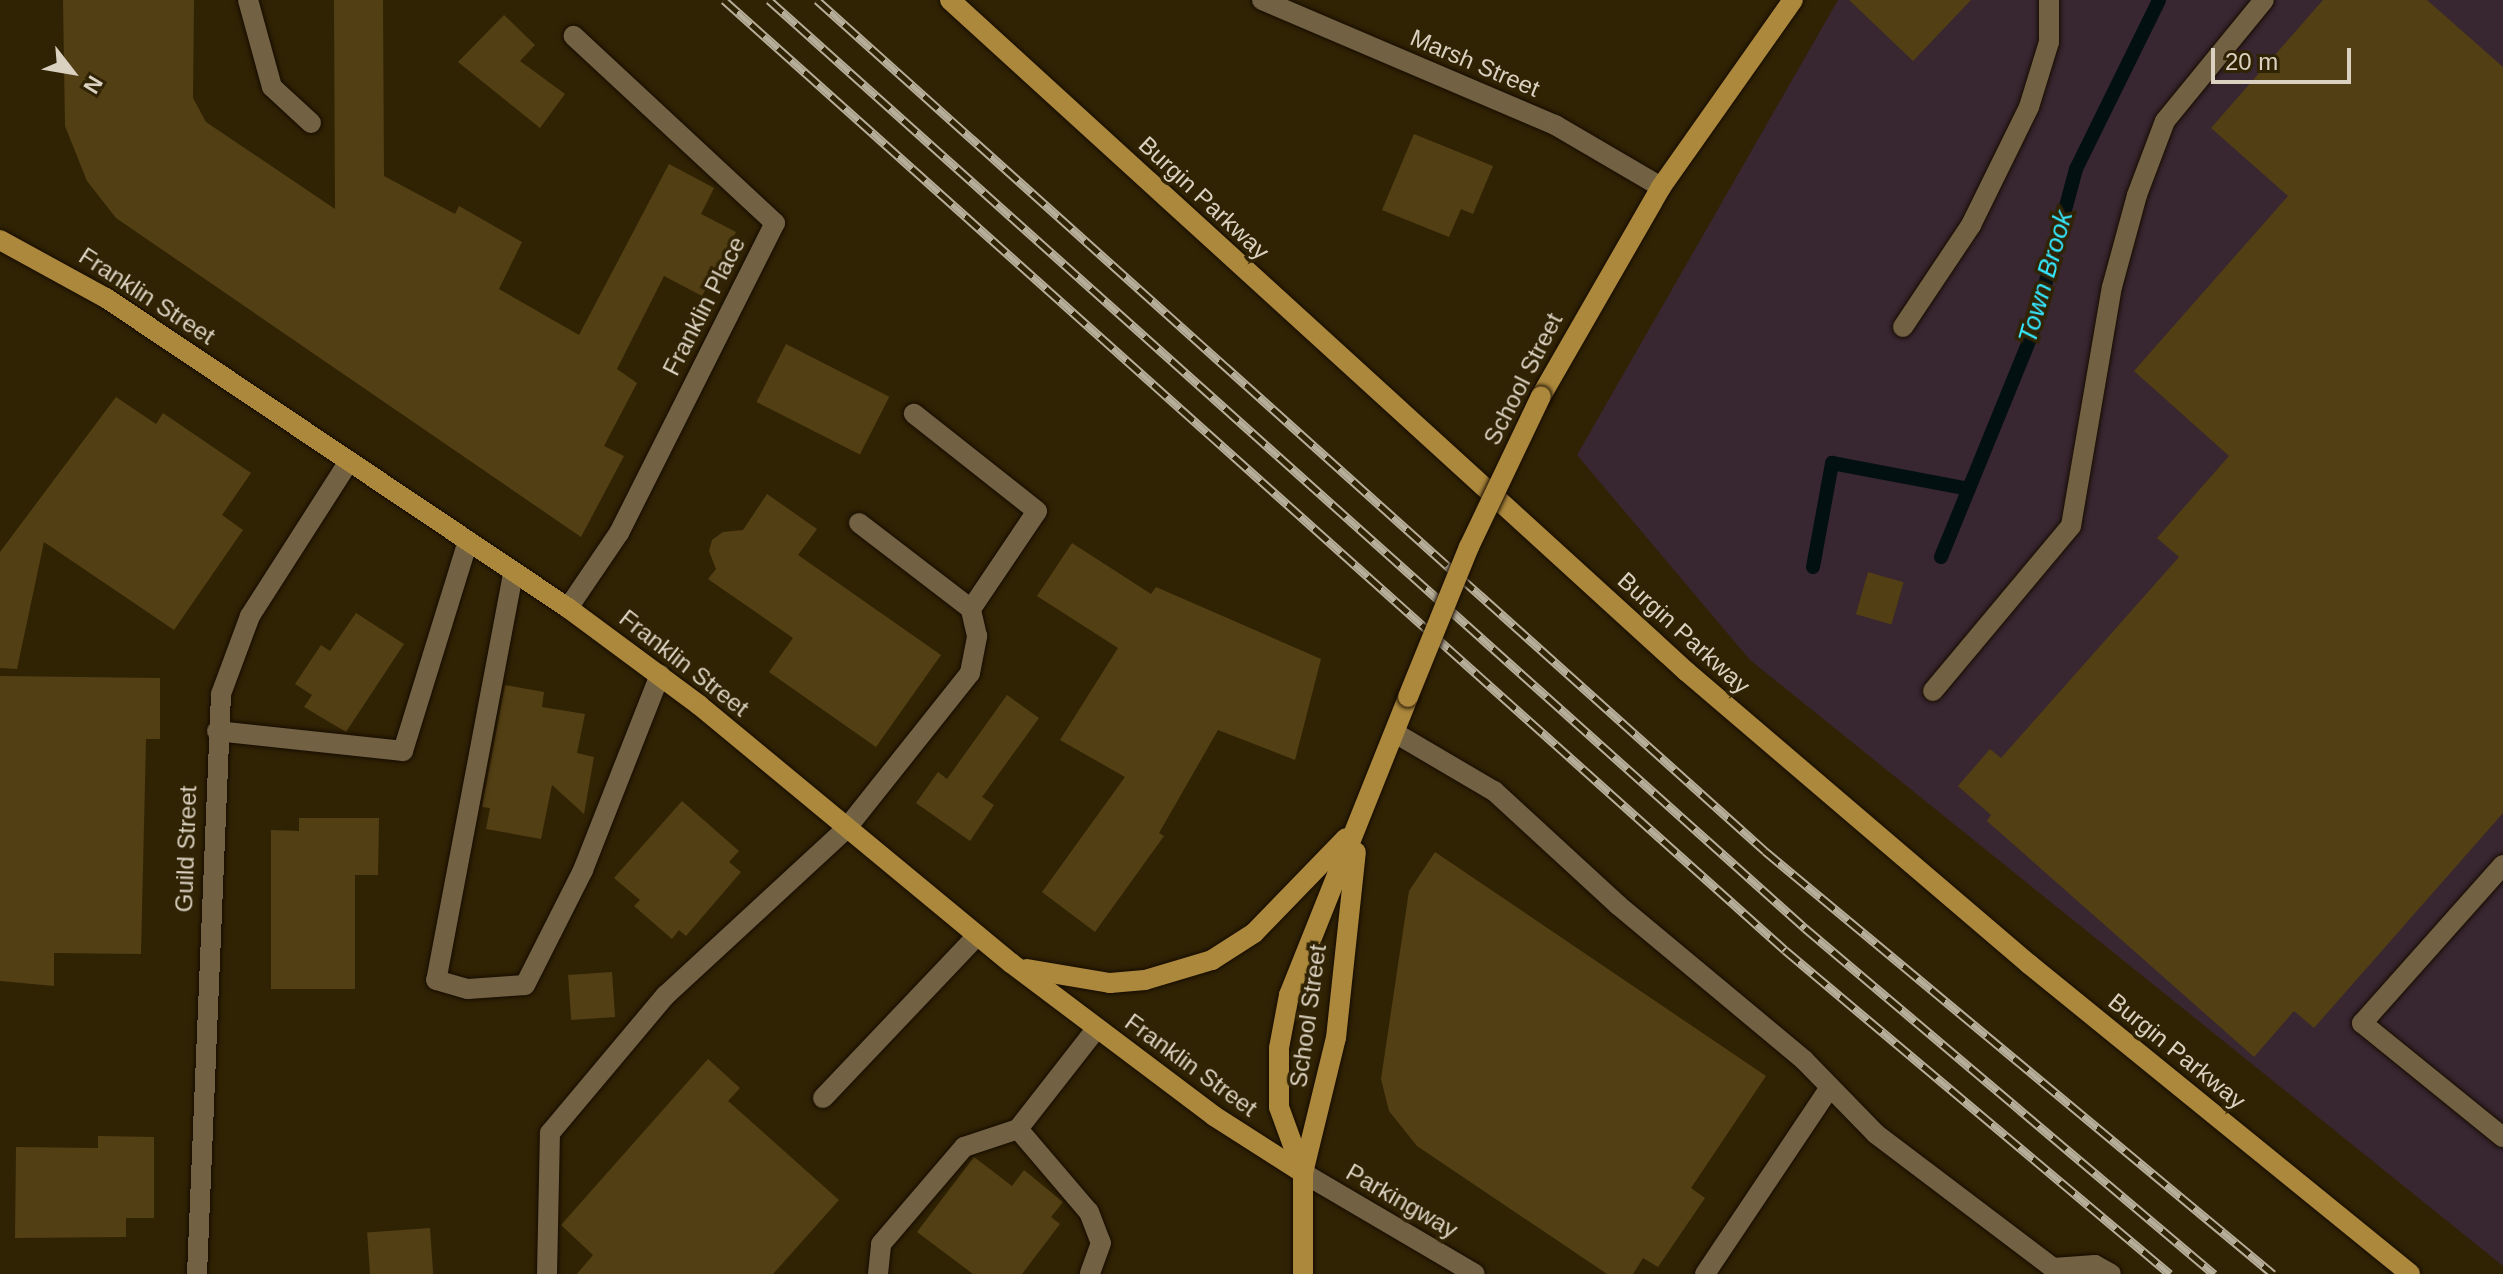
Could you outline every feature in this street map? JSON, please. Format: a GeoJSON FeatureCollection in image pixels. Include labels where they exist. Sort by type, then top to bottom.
{"type":"FeatureCollection","features":[{"type":"Feature","properties":{"kind":"main road","name":"Burgin Parkway"},"geometry":{"type":"LineString","coordinates":[[950,0],[1687,672],[2018,956],[2410,1274]]}},
{"type":"Feature","properties":{"kind":"main road","name":"School Street"},"geometry":{"type":"LineString","coordinates":[[1303,1173],[1279,1107],[1279,1048],[1297,965],[1364,817],[1408,697],[1469,547],[1541,396],[1661,187],[1793,0]]}},
{"type":"Feature","properties":{"kind":"main road","name":"Franklin Street"},"geometry":{"type":"LineString","coordinates":[[0,240],[106,298],[513,574],[568,608],[660,675],[1011,963],[1214,1116],[1303,1173]]}},
{"type":"Feature","properties":{"kind":"main road","name":"School Street"},"geometry":{"type":"LineString","coordinates":[[1303,1274],[1303,1173],[1332,1063],[1353,861],[1364,817]]}},
{"type":"Feature","properties":{"kind":"main road"},"geometry":{"type":"LineString","coordinates":[[1011,963],[1044,975],[1110,983],[1145,980],[1212,960],[1272,916],[1364,817]]}},
{"type":"Feature","properties":{"kind":"street"},"geometry":{"type":"LineString","coordinates":[[248,0],[272,87],[311,123]]}},
{"type":"Feature","properties":{"kind":"street","name":"Marsh Street"},"geometry":{"type":"LineString","coordinates":[[1262,0],[1555,125],[1661,187]]}},
{"type":"Feature","properties":{"kind":"street"},"geometry":{"type":"LineString","coordinates":[[1903,327],[1971,225],[2029,107],[2049,42],[2049,0]]}},
{"type":"Feature","properties":{"kind":"street"},"geometry":{"type":"LineString","coordinates":[[1933,691],[2071,526],[2112,287],[2148,165],[2165,121],[2264,0]]}},
{"type":"Feature","properties":{"kind":"street","name":"Franklin Place"},"geometry":{"type":"LineString","coordinates":[[568,608],[619,533],[775,223],[574,36]]}},
{"type":"Feature","properties":{"kind":"street"},"geometry":{"type":"LineString","coordinates":[[914,414],[1037,511],[971,609]]}},
{"type":"Feature","properties":{"kind":"street","name":"Guild Street"},"geometry":{"type":"LineString","coordinates":[[197,1274],[217,731],[237,641],[349,461]]}},
{"type":"Feature","properties":{"kind":"street"},"geometry":{"type":"LineString","coordinates":[[547,1274],[550,1133],[666,995],[846,829],[970,673],[977,636],[971,609],[859,523]]}},
{"type":"Feature","properties":{"kind":"street"},"geometry":{"type":"LineString","coordinates":[[217,731],[403,751],[468,541]]}},
{"type":"Feature","properties":{"kind":"street"},"geometry":{"type":"LineString","coordinates":[[513,574],[436,980],[468,989],[525,985],[583,870],[660,675]]}},
{"type":"Feature","properties":{"kind":"street"},"geometry":{"type":"LineString","coordinates":[[1395,733],[1494,791],[1830,1087],[1876,1134],[2053,1268],[2095,1265],[2111,1274]]}},
{"type":"Feature","properties":{"kind":"street"},"geometry":{"type":"LineString","coordinates":[[2503,865],[2362,1023],[2503,1137]]}},
{"type":"Feature","properties":{"kind":"street"},"geometry":{"type":"LineString","coordinates":[[823,1098],[977,936]]}},
{"type":"Feature","properties":{"kind":"street"},"geometry":{"type":"LineString","coordinates":[[878,1274],[881,1244],[964,1147],[1018,1129],[1097,1028]]}},
{"type":"Feature","properties":{"kind":"street"},"geometry":{"type":"LineString","coordinates":[[1705,1274],[1830,1087]]}},
{"type":"Feature","properties":{"kind":"street"},"geometry":{"type":"LineString","coordinates":[[1018,1129],[1089,1212],[1101,1243],[1090,1274]]}},
{"type":"Feature","properties":{"kind":"street","name":"Parkingway"},"geometry":{"type":"LineString","coordinates":[[1303,1173],[1475,1274]]}},
{"type":"Feature","properties":{"kind":"shaded area"},"geometry":{"type":"Polygon","coordinates":[[[1838,0],[2503,0],[2503,1266],[1750,660],[1577,455],[1838,0]]]}},
{"type":"Feature","properties":{"kind":"building"},"geometry":{"type":"Polygon","coordinates":[[[63,0],[194,0],[193,98],[206,122],[335,209],[334,0],[383,0],[384,176],[455,214],[459,206],[522,242],[499,289],[579,335],[669,164],[714,188],[701,214],[736,232],[702,296],[664,276],[617,369],[637,383],[604,446],[624,456],[581,537],[116,218],[87,181],[65,126],[63,0]]]}},
{"type":"Feature","properties":{"kind":"building"},"geometry":{"type":"Polygon","coordinates":[[[1849,0],[1971,0],[1913,61],[1849,0]]]}},
{"type":"Feature","properties":{"kind":"building"},"geometry":{"type":"Polygon","coordinates":[[[2323,0],[2427,0],[2503,67],[2503,813],[2314,1028],[2294,1011],[2254,1057],[1987,821],[1991,815],[1958,786],[1990,749],[2001,758],[2179,557],[2157,538],[2229,456],[2134,371],[2288,196],[2211,128],[2323,0]]]}},
{"type":"Feature","properties":{"kind":"building"},"geometry":{"type":"Polygon","coordinates":[[[504,15],[535,45],[520,61],[565,94],[540,128],[458,62],[504,15]]]}},
{"type":"Feature","properties":{"kind":"building"},"geometry":{"type":"Polygon","coordinates":[[[1414,134],[1493,166],[1473,214],[1461,209],[1449,237],[1382,210],[1414,134]]]}},
{"type":"Feature","properties":{"kind":"building"},"geometry":{"type":"Polygon","coordinates":[[[786,344],[889,397],[860,455],[756,402],[786,344]]]}},
{"type":"Feature","properties":{"kind":"building"},"geometry":{"type":"Polygon","coordinates":[[[116,397],[156,424],[163,413],[251,473],[222,515],[243,530],[174,630],[44,542],[17,669],[0,668],[0,552],[116,397]]]}},
{"type":"Feature","properties":{"kind":"building"},"geometry":{"type":"Polygon","coordinates":[[[767,494],[817,529],[798,555],[941,655],[876,747],[769,672],[793,638],[708,579],[716,569],[709,551],[712,540],[723,532],[743,530],[767,494]]]}},
{"type":"Feature","properties":{"kind":"building"},"geometry":{"type":"Polygon","coordinates":[[[1072,543],[1151,594],[1156,587],[1321,659],[1295,760],[1218,730],[1159,833],[1164,836],[1095,932],[1042,892],[1125,777],[1060,740],[1118,648],[1037,596],[1072,543]]]}},
{"type":"Feature","properties":{"kind":"building"},"geometry":{"type":"Polygon","coordinates":[[[1868,572],[1904,582],[1891,624],[1856,614],[1868,572]]]}},
{"type":"Feature","properties":{"kind":"building"},"geometry":{"type":"Polygon","coordinates":[[[356,613],[404,644],[346,732],[304,707],[312,695],[295,684],[321,645],[330,651],[356,613]]]}},
{"type":"Feature","properties":{"kind":"building"},"geometry":{"type":"Polygon","coordinates":[[[0,676],[160,678],[160,739],[146,739],[141,954],[54,953],[54,986],[0,981],[0,676]]]}},
{"type":"Feature","properties":{"kind":"building"},"geometry":{"type":"Polygon","coordinates":[[[505,685],[544,692],[542,707],[585,714],[577,753],[594,757],[584,814],[552,785],[541,839],[486,829],[490,808],[482,807],[505,685]]]}},
{"type":"Feature","properties":{"kind":"building"},"geometry":{"type":"Polygon","coordinates":[[[1007,695],[1039,718],[982,797],[994,805],[970,841],[916,803],[938,772],[947,779],[1007,695]]]}},
{"type":"Feature","properties":{"kind":"building"},"geometry":{"type":"Polygon","coordinates":[[[682,801],[739,851],[729,862],[741,872],[686,936],[679,930],[672,939],[634,906],[640,900],[614,878],[682,801]]]}},
{"type":"Feature","properties":{"kind":"building"},"geometry":{"type":"Polygon","coordinates":[[[299,818],[379,818],[378,875],[355,875],[355,989],[271,989],[271,830],[299,831],[299,818]]]}},
{"type":"Feature","properties":{"kind":"building"},"geometry":{"type":"Polygon","coordinates":[[[1435,852],[1766,1076],[1691,1188],[1705,1198],[1658,1267],[1643,1258],[1633,1274],[1607,1274],[1417,1146],[1389,1111],[1381,1079],[1409,891],[1435,852]]]}},
{"type":"Feature","properties":{"kind":"building"},"geometry":{"type":"Polygon","coordinates":[[[612,972],[615,1017],[571,1020],[568,975],[612,972]]]}},
{"type":"Feature","properties":{"kind":"building"},"geometry":{"type":"Polygon","coordinates":[[[708,1059],[740,1088],[728,1101],[839,1200],[773,1274],[577,1274],[593,1255],[561,1225],[708,1059]]]}},
{"type":"Feature","properties":{"kind":"building"},"geometry":{"type":"Polygon","coordinates":[[[98,1136],[154,1137],[154,1218],[126,1218],[126,1237],[15,1238],[16,1147],[98,1148],[98,1136]]]}},
{"type":"Feature","properties":{"kind":"building"},"geometry":{"type":"Polygon","coordinates":[[[974,1157],[1012,1186],[1024,1170],[1063,1202],[1051,1217],[1060,1224],[1022,1274],[973,1274],[917,1232],[974,1157]]]}},
{"type":"Feature","properties":{"kind":"building"},"geometry":{"type":"Polygon","coordinates":[[[430,1228],[433,1274],[370,1274],[367,1232],[430,1228]]]}},
{"type":"Feature","properties":{"kind":"waterway","name":"Town Brook"},"geometry":{"type":"LineString","coordinates":[[1941,557],[2031,337],[2076,169],[2159,0]]}},
{"type":"Feature","properties":{"kind":"waterway"},"geometry":{"type":"LineString","coordinates":[[1813,567],[1832,463],[1969,489]]}},
{"type":"Feature","properties":{"kind":"railway"},"geometry":{"type":"LineString","coordinates":[[724,0],[1785,950],[2170,1274]]}},
{"type":"Feature","properties":{"kind":"railway"},"geometry":{"type":"LineString","coordinates":[[769,0],[1805,928],[2214,1274]]}},
{"type":"Feature","properties":{"kind":"railway"},"geometry":{"type":"LineString","coordinates":[[817,0],[1765,851],[2273,1274]]}}]}
